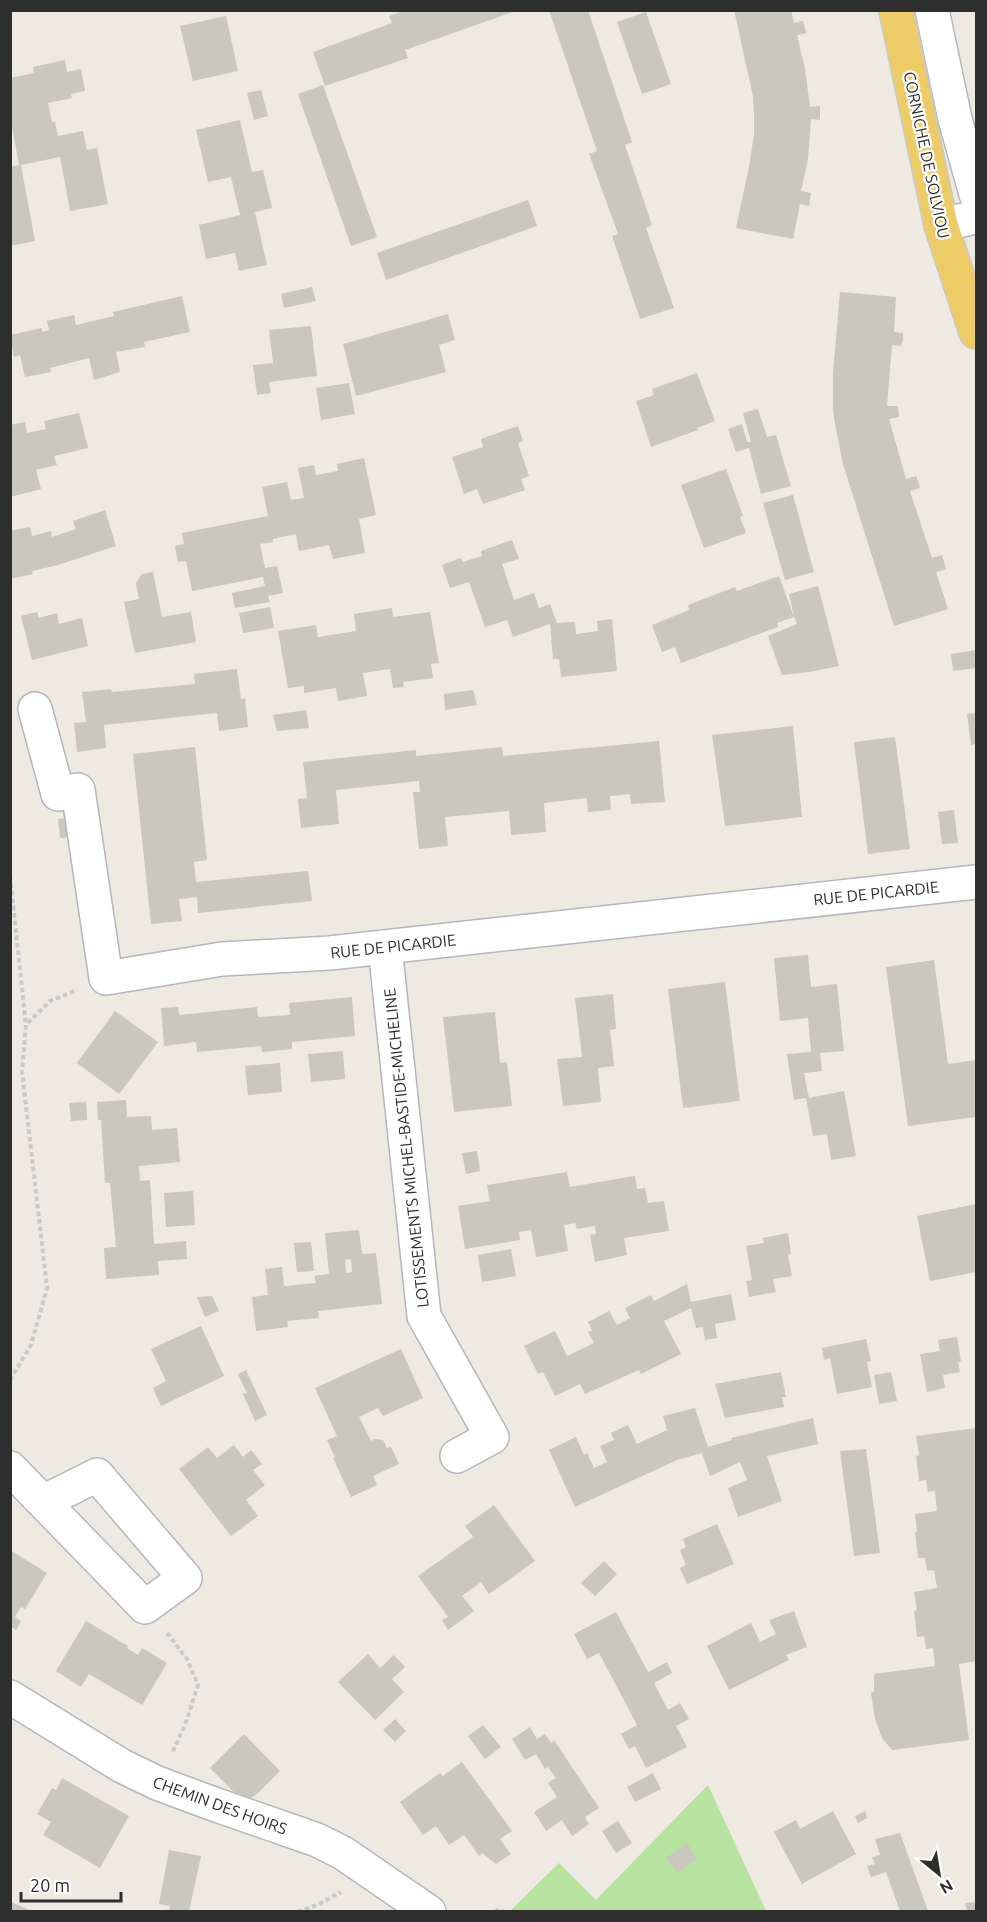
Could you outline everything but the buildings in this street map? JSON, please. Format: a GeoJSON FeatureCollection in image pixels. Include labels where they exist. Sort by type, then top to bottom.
{"type":"FeatureCollection","features":[{"type":"Feature","properties":{"kind":"main road","name":"CORNICHE DE SOLVIOU"},"geometry":{"type":"LineString","coordinates":[[896,10],[940,225],[976,332]]}},
{"type":"Feature","properties":{"kind":"street"},"geometry":{"type":"LineString","coordinates":[[932,10],[955,119],[976,194]]}},
{"type":"Feature","properties":{"kind":"street"},"geometry":{"type":"LineString","coordinates":[[940,225],[976,217]]}},
{"type":"Feature","properties":{"kind":"street"},"geometry":{"type":"LineString","coordinates":[[35,709],[58,794],[78,790],[106,978]]}},
{"type":"Feature","properties":{"kind":"street","name":"RUE DE PICARDIE"},"geometry":{"type":"LineString","coordinates":[[106,978],[222,959],[330,953],[976,882]]}},
{"type":"Feature","properties":{"kind":"street","name":"LOTISSEMENTS MICHEL-BASTIDE-MICHELINE"},"geometry":{"type":"LineString","coordinates":[[385,947],[424,1316],[492,1437],[458,1456]]}},
{"type":"Feature","properties":{"kind":"street"},"geometry":{"type":"LineString","coordinates":[[10,1468],[43,1502],[145,1607],[185,1578],[97,1475],[43,1502]]}},
{"type":"Feature","properties":{"kind":"street","name":"CHEMIN DES HOIRS"},"geometry":{"type":"LineString","coordinates":[[10,1697],[122,1766],[158,1783],[317,1840],[343,1853],[429,1911]]}},
{"type":"Feature","properties":{"kind":"path"},"geometry":{"type":"LineString","coordinates":[[10,876],[26,1025],[22,1071],[47,1288],[31,1345],[10,1380]]}},
{"type":"Feature","properties":{"kind":"path"},"geometry":{"type":"LineString","coordinates":[[26,1025],[50,1001],[106,978]]}},
{"type":"Feature","properties":{"kind":"path"},"geometry":{"type":"LineString","coordinates":[[145,1607],[187,1659],[198,1685],[185,1725],[158,1783]]}},
{"type":"Feature","properties":{"kind":"path"},"geometry":{"type":"LineString","coordinates":[[298,1911],[319,1904],[374,1873]]}},
{"type":"Feature","properties":{"kind":"path"},"geometry":{"type":"LineString","coordinates":[[495,1911],[500,1909],[504,1911]]}},
{"type":"Feature","properties":{"kind":"green space"},"geometry":{"type":"Polygon","coordinates":[[[708,1785],[766,1911],[509,1912],[559,1863],[596,1900],[708,1785]]]}}]}
